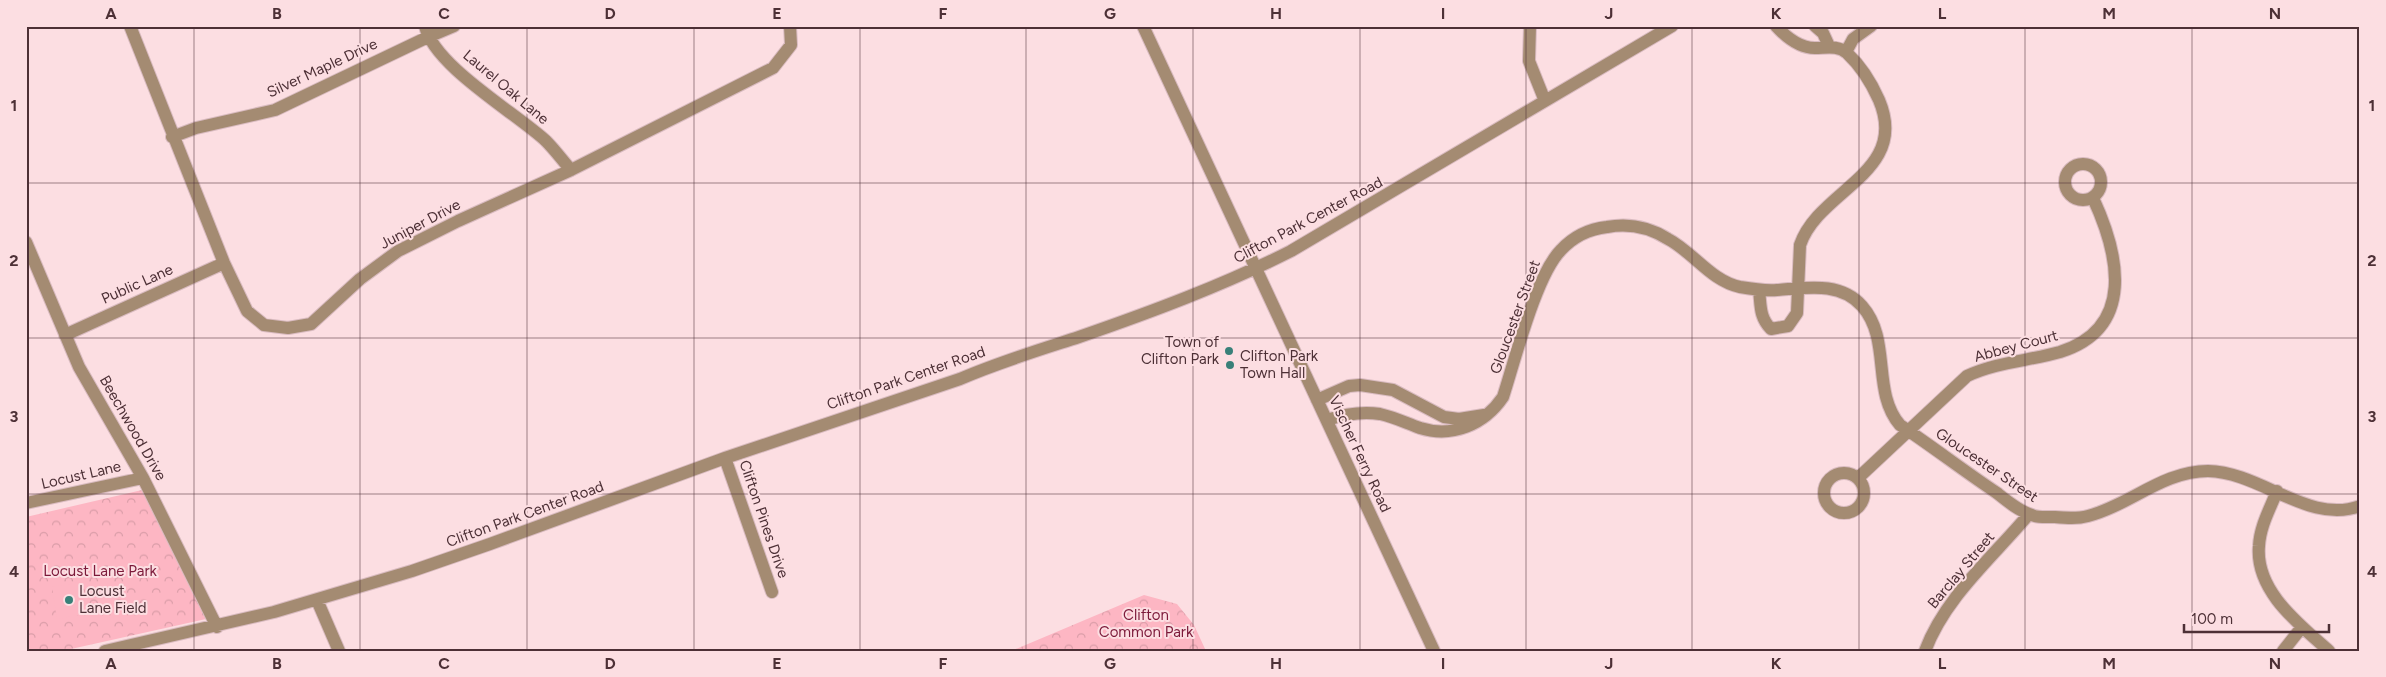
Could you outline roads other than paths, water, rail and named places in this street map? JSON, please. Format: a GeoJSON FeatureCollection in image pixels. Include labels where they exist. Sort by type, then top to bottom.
{"type":"FeatureCollection","features":[{"type":"Feature","properties":{"kind":"street","name":"Juniper Drive"},"geometry":{"type":"LineString","coordinates":[[130,26],[172,137],[224,263],[247,312],[264,325],[288,328],[310,324],[360,279],[398,251],[458,221],[571,170],[773,68],[791,46],[790,26]]}},
{"type":"Feature","properties":{"kind":"street","name":"Silver Maple Drive"},"geometry":{"type":"LineString","coordinates":[[172,137],[196,128],[275,110],[426,31],[454,26]]}},
{"type":"Feature","properties":{"kind":"street","name":"Vischer Ferry Road"},"geometry":{"type":"LineString","coordinates":[[1144,26],[1434,651]]}},
{"type":"Feature","properties":{"kind":"street"},"geometry":{"type":"LineString","coordinates":[[1530,26],[1529,61],[1544,101]]}},
{"type":"Feature","properties":{"kind":"street","name":"Clifton Park Center Road"},"geometry":{"type":"LineString","coordinates":[[105,651],[156,638],[218,627],[317,600],[490,544],[725,458],[1123,322],[1256,269],[1375,203],[1672,26]]}},
{"type":"Feature","properties":{"kind":"street"},"geometry":{"type":"LineString","coordinates":[[1759,290],[1761,316],[1765,322],[1771,328],[1788,326],[1797,313],[1800,245],[1804,235],[1823,211],[1862,177],[1877,157],[1886,137],[1884,113],[1874,88],[1866,75],[1846,52],[1830,46],[1814,48],[1797,43],[1776,26]]}},
{"type":"Feature","properties":{"kind":"street"},"geometry":{"type":"LineString","coordinates":[[1815,26],[1823,33],[1830,46]]}},
{"type":"Feature","properties":{"kind":"street"},"geometry":{"type":"LineString","coordinates":[[1846,52],[1853,39],[1871,26]]}},
{"type":"Feature","properties":{"kind":"street","name":"Laurel Oak Lane"},"geometry":{"type":"LineString","coordinates":[[426,31],[460,73],[546,141],[571,170]]}},
{"type":"Feature","properties":{"kind":"street","name":"Abbey Court"},"geometry":{"type":"LineString","coordinates":[[1858,478],[1968,376],[1987,367],[2036,358],[2077,345],[2094,334],[2107,319],[2113,295],[2114,257],[2106,227],[2093,198]]}},
{"type":"Feature","properties":{"kind":"street","name":"Gloucester Street"},"geometry":{"type":"LineString","coordinates":[[1327,420],[1350,413],[1368,413],[1397,418],[1421,428],[1450,432],[1464,429],[1486,414],[1503,397],[1549,265],[1560,250],[1584,233],[1614,226],[1638,226],[1670,239],[1702,267],[1737,286],[1759,290],[1837,289],[1860,304],[1868,312],[1879,337],[1884,390],[1893,417],[1908,430],[2029,514],[2072,518],[2087,516],[2107,510],[2177,475],[2207,471],[2240,478],[2277,491],[2313,508],[2326,511],[2340,511],[2360,506]]}},
{"type":"Feature","properties":{"kind":"street","name":"Beechwood Drive"},"geometry":{"type":"LineString","coordinates":[[26,242],[79,366],[143,478],[218,627]]}},
{"type":"Feature","properties":{"kind":"street","name":"Public Lane"},"geometry":{"type":"LineString","coordinates":[[65,335],[224,263]]}},
{"type":"Feature","properties":{"kind":"street"},"geometry":{"type":"LineString","coordinates":[[1317,400],[1349,386],[1360,385],[1393,390],[1444,417],[1459,418],[1486,414]]}},
{"type":"Feature","properties":{"kind":"street","name":"Clifton Pines Drive"},"geometry":{"type":"LineString","coordinates":[[725,458],[772,592]]}},
{"type":"Feature","properties":{"kind":"street","name":"Locust Lane"},"geometry":{"type":"LineString","coordinates":[[26,503],[143,478]]}},
{"type":"Feature","properties":{"kind":"street"},"geometry":{"type":"LineString","coordinates":[[2277,491],[2263,525],[2259,546],[2259,561],[2268,585],[2282,606],[2329,651]]}},
{"type":"Feature","properties":{"kind":"street","name":"Barclay Street"},"geometry":{"type":"LineString","coordinates":[[1925,651],[1936,627],[1955,600],[2029,514]]}},
{"type":"Feature","properties":{"kind":"street"},"geometry":{"type":"LineString","coordinates":[[317,600],[339,651]]}},
{"type":"Feature","properties":{"kind":"street"},"geometry":{"type":"LineString","coordinates":[[2283,651],[2302,627]]}},
{"type":"Feature","properties":{"kind":"place","name":"Town of Clifton Park"},"geometry":{"type":"Point","coordinates":[1229,351]}},
{"type":"Feature","properties":{"kind":"place","name":"Clifton Park Town Hall"},"geometry":{"type":"Point","coordinates":[1230,365]}},
{"type":"Feature","properties":{"kind":"place","name":"Locust Lane Field"},"geometry":{"type":"Point","coordinates":[69,600]}},
{"type":"Feature","properties":{"kind":"park label","name":"Locust Lane Park"},"geometry":{"type":"Point","coordinates":[100,571]}},
{"type":"Feature","properties":{"kind":"park label","name":"Clifton Common Park"},"geometry":{"type":"Point","coordinates":[1146,624]}}]}
